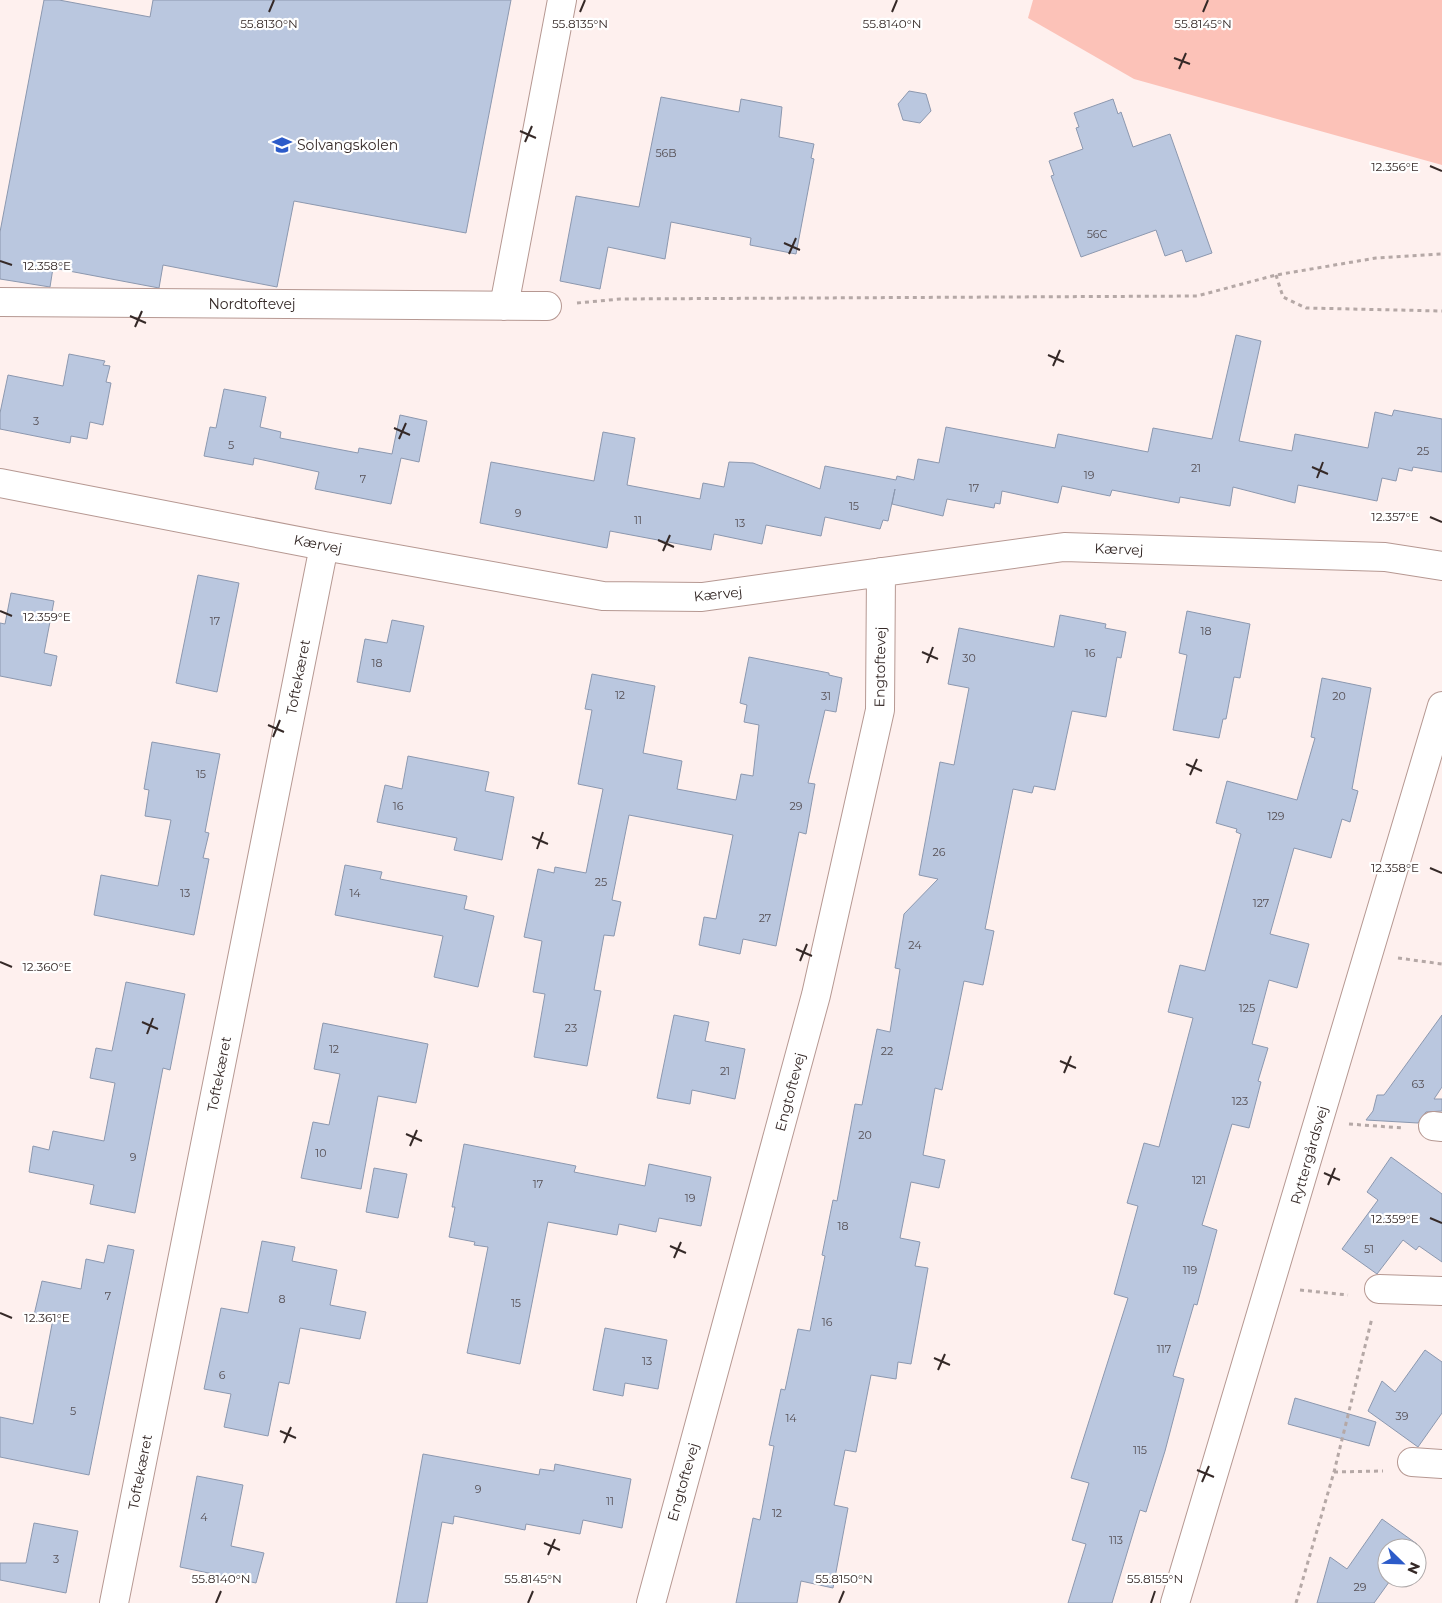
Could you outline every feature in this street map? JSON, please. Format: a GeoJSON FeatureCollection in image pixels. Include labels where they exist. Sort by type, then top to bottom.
{"type":"FeatureCollection","features":[{"type":"Feature","properties":{"kind":"street"},"geometry":{"type":"LineString","coordinates":[[504,306],[562,0]]}},
{"type":"Feature","properties":{"kind":"street","name":"Nordtoftevej"},"geometry":{"type":"LineString","coordinates":[[0,302],[547,306]]}},
{"type":"Feature","properties":{"kind":"street","name":"Kærvej"},"geometry":{"type":"LineString","coordinates":[[0,483],[324,546],[603,596],[702,597],[1064,547],[1385,557],[1442,566]]}},
{"type":"Feature","properties":{"kind":"street","name":"Toftekæret"},"geometry":{"type":"LineString","coordinates":[[114,1603],[324,546]]}},
{"type":"Feature","properties":{"kind":"street","name":"Engtoftevej"},"geometry":{"type":"LineString","coordinates":[[651,1603],[816,995],[880,710],[881,572]]}},
{"type":"Feature","properties":{"kind":"street","name":"Ryttergårdsvej"},"geometry":{"type":"LineString","coordinates":[[1175,1603],[1442,706]]}},
{"type":"Feature","properties":{"kind":"street"},"geometry":{"type":"LineString","coordinates":[[1379,1289],[1442,1291]]}},
{"type":"Feature","properties":{"kind":"street"},"geometry":{"type":"LineString","coordinates":[[1412,1462],[1442,1464]]}},
{"type":"Feature","properties":{"kind":"path"},"geometry":{"type":"LineString","coordinates":[[547,306],[620,299],[1197,296],[1276,275],[1376,258],[1442,254]]}},
{"type":"Feature","properties":{"kind":"path"},"geometry":{"type":"LineString","coordinates":[[1276,275],[1283,297],[1306,308],[1442,311]]}},
{"type":"Feature","properties":{"kind":"path"},"geometry":{"type":"LineString","coordinates":[[1369,953],[1442,964]]}},
{"type":"Feature","properties":{"kind":"path"},"geometry":{"type":"LineString","coordinates":[[1318,1122],[1407,1128],[1438,1127]]}},
{"type":"Feature","properties":{"kind":"path"},"geometry":{"type":"LineString","coordinates":[[1270,1286],[1365,1296],[1379,1289]]}},
{"type":"Feature","properties":{"kind":"path"},"geometry":{"type":"LineString","coordinates":[[1296,1603],[1334,1472],[1379,1289]]}},
{"type":"Feature","properties":{"kind":"path"},"geometry":{"type":"LineString","coordinates":[[1334,1472],[1402,1471],[1412,1462]]}},
{"type":"Feature","properties":{"kind":"shaded area"},"geometry":{"type":"Polygon","coordinates":[[[1033,0],[1442,0],[1442,165],[1134,79],[1028,18],[1033,0]]]}},
{"type":"Feature","properties":{"kind":"building","name":"Solvangskolen"},"geometry":{"type":"Polygon","coordinates":[[[44,0],[59,0],[150,17],[153,0],[511,0],[466,233],[294,201],[277,287],[163,265],[159,288],[53,268],[50,287],[0,279],[0,232],[44,0]]]}},
{"type":"Feature","properties":{"kind":"building"},"geometry":{"type":"Polygon","coordinates":[[[909,91],[926,94],[931,111],[920,123],[903,120],[898,104],[909,91]]]}},
{"type":"Feature","properties":{"kind":"building"},"geometry":{"type":"Polygon","coordinates":[[[661,97],[739,112],[741,99],[782,107],[779,137],[814,144],[811,158],[814,159],[796,254],[750,245],[751,238],[671,222],[665,259],[608,247],[600,289],[560,281],[576,196],[639,207],[661,97]]]}},
{"type":"Feature","properties":{"kind":"building"},"geometry":{"type":"Polygon","coordinates":[[[1113,99],[1118,114],[1121,112],[1133,147],[1170,134],[1212,253],[1186,262],[1182,250],[1165,256],[1156,230],[1081,257],[1051,176],[1054,175],[1049,161],[1083,149],[1076,128],[1079,127],[1074,113],[1113,99]]]}},
{"type":"Feature","properties":{"kind":"building"},"geometry":{"type":"Polygon","coordinates":[[[1236,335],[1261,341],[1239,441],[1292,451],[1295,434],[1368,448],[1375,412],[1392,416],[1394,410],[1442,419],[1442,472],[1413,467],[1412,471],[1399,468],[1396,481],[1382,478],[1377,501],[1298,485],[1295,503],[1233,487],[1230,506],[1180,497],[1179,503],[1112,490],[1110,496],[1062,486],[1058,503],[1002,491],[1000,504],[995,503],[994,508],[947,499],[943,516],[892,504],[895,489],[888,521],[883,520],[880,529],[825,517],[821,536],[766,525],[762,544],[714,534],[711,550],[610,531],[607,548],[480,523],[491,462],[594,481],[603,432],[635,438],[627,485],[700,499],[703,483],[724,487],[729,462],[753,463],[820,489],[825,466],[896,480],[897,476],[914,480],[918,459],[939,463],[946,427],[1055,448],[1058,434],[1148,452],[1153,428],[1212,439],[1236,335]]]}},
{"type":"Feature","properties":{"kind":"building"},"geometry":{"type":"Polygon","coordinates":[[[69,354],[105,361],[103,365],[110,366],[106,382],[111,383],[103,425],[90,422],[87,439],[71,436],[70,443],[0,429],[0,413],[8,375],[63,386],[69,354]]]}},
{"type":"Feature","properties":{"kind":"building"},"geometry":{"type":"Polygon","coordinates":[[[224,389],[266,397],[260,427],[281,432],[280,438],[358,453],[359,448],[392,454],[400,415],[427,421],[419,462],[401,458],[391,504],[315,489],[319,472],[254,458],[253,465],[204,456],[210,427],[216,428],[224,389]]]}},
{"type":"Feature","properties":{"kind":"building"},"geometry":{"type":"Polygon","coordinates":[[[198,575],[239,583],[217,692],[176,683],[198,575]]]}},
{"type":"Feature","properties":{"kind":"building"},"geometry":{"type":"Polygon","coordinates":[[[11,593],[54,601],[44,653],[57,656],[51,686],[0,676],[0,623],[5,624],[11,593]]]}},
{"type":"Feature","properties":{"kind":"building"},"geometry":{"type":"Polygon","coordinates":[[[1187,611],[1250,624],[1240,678],[1234,677],[1226,719],[1223,719],[1219,738],[1173,730],[1187,655],[1179,653],[1187,611]]]}},
{"type":"Feature","properties":{"kind":"building"},"geometry":{"type":"Polygon","coordinates":[[[1060,615],[1106,624],[1105,628],[1126,632],[1121,658],[1117,657],[1106,717],[1072,711],[1055,790],[1034,786],[1032,793],[1013,789],[985,929],[994,931],[983,985],[964,981],[942,1090],[935,1088],[923,1155],[945,1160],[939,1188],[911,1182],[900,1238],[920,1242],[915,1266],[928,1268],[911,1364],[898,1362],[896,1379],[871,1375],[856,1452],[845,1450],[834,1505],[848,1508],[833,1588],[801,1581],[797,1603],[736,1603],[753,1518],[760,1520],[774,1446],[769,1445],[781,1389],[785,1390],[798,1329],[810,1331],[825,1256],[822,1255],[833,1200],[837,1201],[855,1104],[862,1105],[877,1029],[890,1032],[900,969],[895,968],[904,914],[938,879],[919,875],[940,762],[954,765],[969,688],[948,684],[959,628],[1054,647],[1060,615]]]}},
{"type":"Feature","properties":{"kind":"building"},"geometry":{"type":"Polygon","coordinates":[[[392,620],[424,626],[410,692],[357,682],[365,639],[387,643],[392,620]]]}},
{"type":"Feature","properties":{"kind":"building"},"geometry":{"type":"Polygon","coordinates":[[[749,657],[829,673],[829,675],[842,678],[836,712],[825,710],[808,783],[815,784],[806,834],[799,832],[776,946],[743,939],[740,954],[699,945],[704,917],[716,919],[733,835],[629,815],[612,900],[621,902],[614,936],[604,935],[594,990],[601,991],[587,1066],[534,1057],[545,994],[533,992],[542,941],[524,937],[538,869],[554,873],[555,867],[586,873],[603,789],[578,784],[592,710],[585,709],[592,674],[655,686],[643,753],[682,761],[677,789],[736,800],[741,774],[753,776],[759,725],[744,722],[747,705],[740,703],[749,657]]]}},
{"type":"Feature","properties":{"kind":"building"},"geometry":{"type":"Polygon","coordinates":[[[1322,678],[1371,688],[1352,789],[1358,791],[1350,822],[1342,819],[1331,858],[1294,848],[1270,934],[1309,944],[1297,988],[1269,980],[1252,1044],[1268,1048],[1258,1081],[1261,1082],[1249,1128],[1232,1124],[1202,1225],[1217,1230],[1197,1305],[1194,1304],[1173,1376],[1184,1379],[1165,1451],[1146,1512],[1140,1510],[1112,1603],[1068,1603],[1086,1544],[1072,1540],[1089,1483],[1071,1478],[1128,1298],[1114,1294],[1138,1206],[1127,1203],[1144,1143],[1159,1147],[1193,1018],[1168,1012],[1180,965],[1205,971],[1241,834],[1236,832],[1237,829],[1216,823],[1227,781],[1297,800],[1315,738],[1311,737],[1322,678]]]}},
{"type":"Feature","properties":{"kind":"building"},"geometry":{"type":"Polygon","coordinates":[[[152,742],[220,754],[205,832],[209,833],[203,858],[209,859],[194,935],[94,915],[101,875],[158,886],[171,820],[145,816],[149,790],[144,789],[152,742]]]}},
{"type":"Feature","properties":{"kind":"building"},"geometry":{"type":"Polygon","coordinates":[[[408,756],[489,772],[485,791],[514,797],[502,860],[454,850],[457,838],[377,822],[385,785],[402,789],[408,756]]]}},
{"type":"Feature","properties":{"kind":"building"},"geometry":{"type":"Polygon","coordinates":[[[345,865],[382,872],[380,879],[467,896],[464,909],[494,916],[478,987],[434,977],[443,936],[335,915],[345,865]]]}},
{"type":"Feature","properties":{"kind":"building"},"geometry":{"type":"Polygon","coordinates":[[[126,982],[185,994],[170,1070],[163,1068],[135,1213],[90,1204],[94,1185],[29,1172],[33,1146],[49,1150],[53,1131],[104,1141],[115,1083],[90,1078],[96,1048],[112,1051],[126,982]]]}},
{"type":"Feature","properties":{"kind":"building"},"geometry":{"type":"Polygon","coordinates":[[[674,1015],[709,1022],[705,1041],[745,1049],[735,1099],[692,1090],[690,1104],[657,1098],[674,1015]]]}},
{"type":"Feature","properties":{"kind":"building"},"geometry":{"type":"Polygon","coordinates":[[[1442,1015],[1442,1087],[1434,1099],[1442,1099],[1442,1111],[1426,1112],[1418,1123],[1366,1120],[1373,1111],[1377,1095],[1384,1095],[1442,1015]]]}},
{"type":"Feature","properties":{"kind":"building"},"geometry":{"type":"Polygon","coordinates":[[[323,1023],[428,1044],[416,1103],[378,1096],[361,1189],[301,1178],[313,1122],[329,1125],[340,1074],[314,1069],[323,1023]]]}},
{"type":"Feature","properties":{"kind":"building"},"geometry":{"type":"Polygon","coordinates":[[[464,1144],[576,1166],[574,1172],[645,1186],[649,1164],[711,1177],[701,1226],[659,1218],[656,1232],[619,1224],[617,1235],[548,1222],[520,1364],[467,1353],[488,1247],[474,1245],[475,1242],[449,1237],[455,1207],[452,1207],[464,1144]]]}},
{"type":"Feature","properties":{"kind":"building"},"geometry":{"type":"Polygon","coordinates":[[[1391,1157],[1442,1194],[1442,1262],[1419,1246],[1416,1250],[1403,1240],[1377,1274],[1342,1249],[1378,1200],[1367,1192],[1391,1157]]]}},
{"type":"Feature","properties":{"kind":"building"},"geometry":{"type":"Polygon","coordinates":[[[374,1168],[407,1174],[398,1218],[366,1212],[374,1168]]]}},
{"type":"Feature","properties":{"kind":"building"},"geometry":{"type":"Polygon","coordinates":[[[262,1241],[295,1247],[292,1261],[337,1270],[330,1305],[366,1312],[360,1339],[300,1328],[289,1384],[279,1382],[268,1436],[224,1427],[231,1394],[204,1389],[221,1308],[248,1313],[262,1241]]]}},
{"type":"Feature","properties":{"kind":"building"},"geometry":{"type":"Polygon","coordinates":[[[108,1245],[134,1250],[89,1475],[0,1457],[0,1417],[33,1424],[53,1319],[34,1315],[42,1281],[81,1289],[86,1259],[104,1263],[108,1245]]]}},
{"type":"Feature","properties":{"kind":"building"},"geometry":{"type":"Polygon","coordinates":[[[605,1328],[667,1340],[658,1389],[625,1383],[623,1396],[593,1390],[605,1328]]]}},
{"type":"Feature","properties":{"kind":"building"},"geometry":{"type":"Polygon","coordinates":[[[1425,1350],[1442,1362],[1442,1413],[1418,1447],[1368,1411],[1382,1381],[1395,1392],[1425,1350]]]}},
{"type":"Feature","properties":{"kind":"building"},"geometry":{"type":"Polygon","coordinates":[[[1295,1398],[1376,1422],[1369,1446],[1288,1424],[1295,1398]]]}},
{"type":"Feature","properties":{"kind":"building"},"geometry":{"type":"Polygon","coordinates":[[[423,1454],[539,1475],[540,1469],[554,1471],[555,1464],[631,1479],[622,1528],[583,1520],[580,1534],[526,1524],[525,1530],[454,1516],[453,1524],[442,1522],[427,1603],[396,1603],[423,1454]]]}},
{"type":"Feature","properties":{"kind":"building"},"geometry":{"type":"Polygon","coordinates":[[[197,1476],[243,1485],[231,1546],[264,1553],[256,1583],[180,1567],[197,1476]]]}},
{"type":"Feature","properties":{"kind":"building"},"geometry":{"type":"Polygon","coordinates":[[[1382,1519],[1409,1538],[1377,1538],[1377,1588],[1385,1588],[1374,1603],[1317,1603],[1330,1557],[1347,1569],[1382,1519]]]}},
{"type":"Feature","properties":{"kind":"building"},"geometry":{"type":"Polygon","coordinates":[[[34,1523],[78,1531],[66,1593],[0,1580],[0,1563],[26,1563],[34,1523]]]}},
{"type":"Feature","properties":{"kind":"place","name":"Solvangskolen"},"geometry":{"type":"Point","coordinates":[282,145]}}]}
